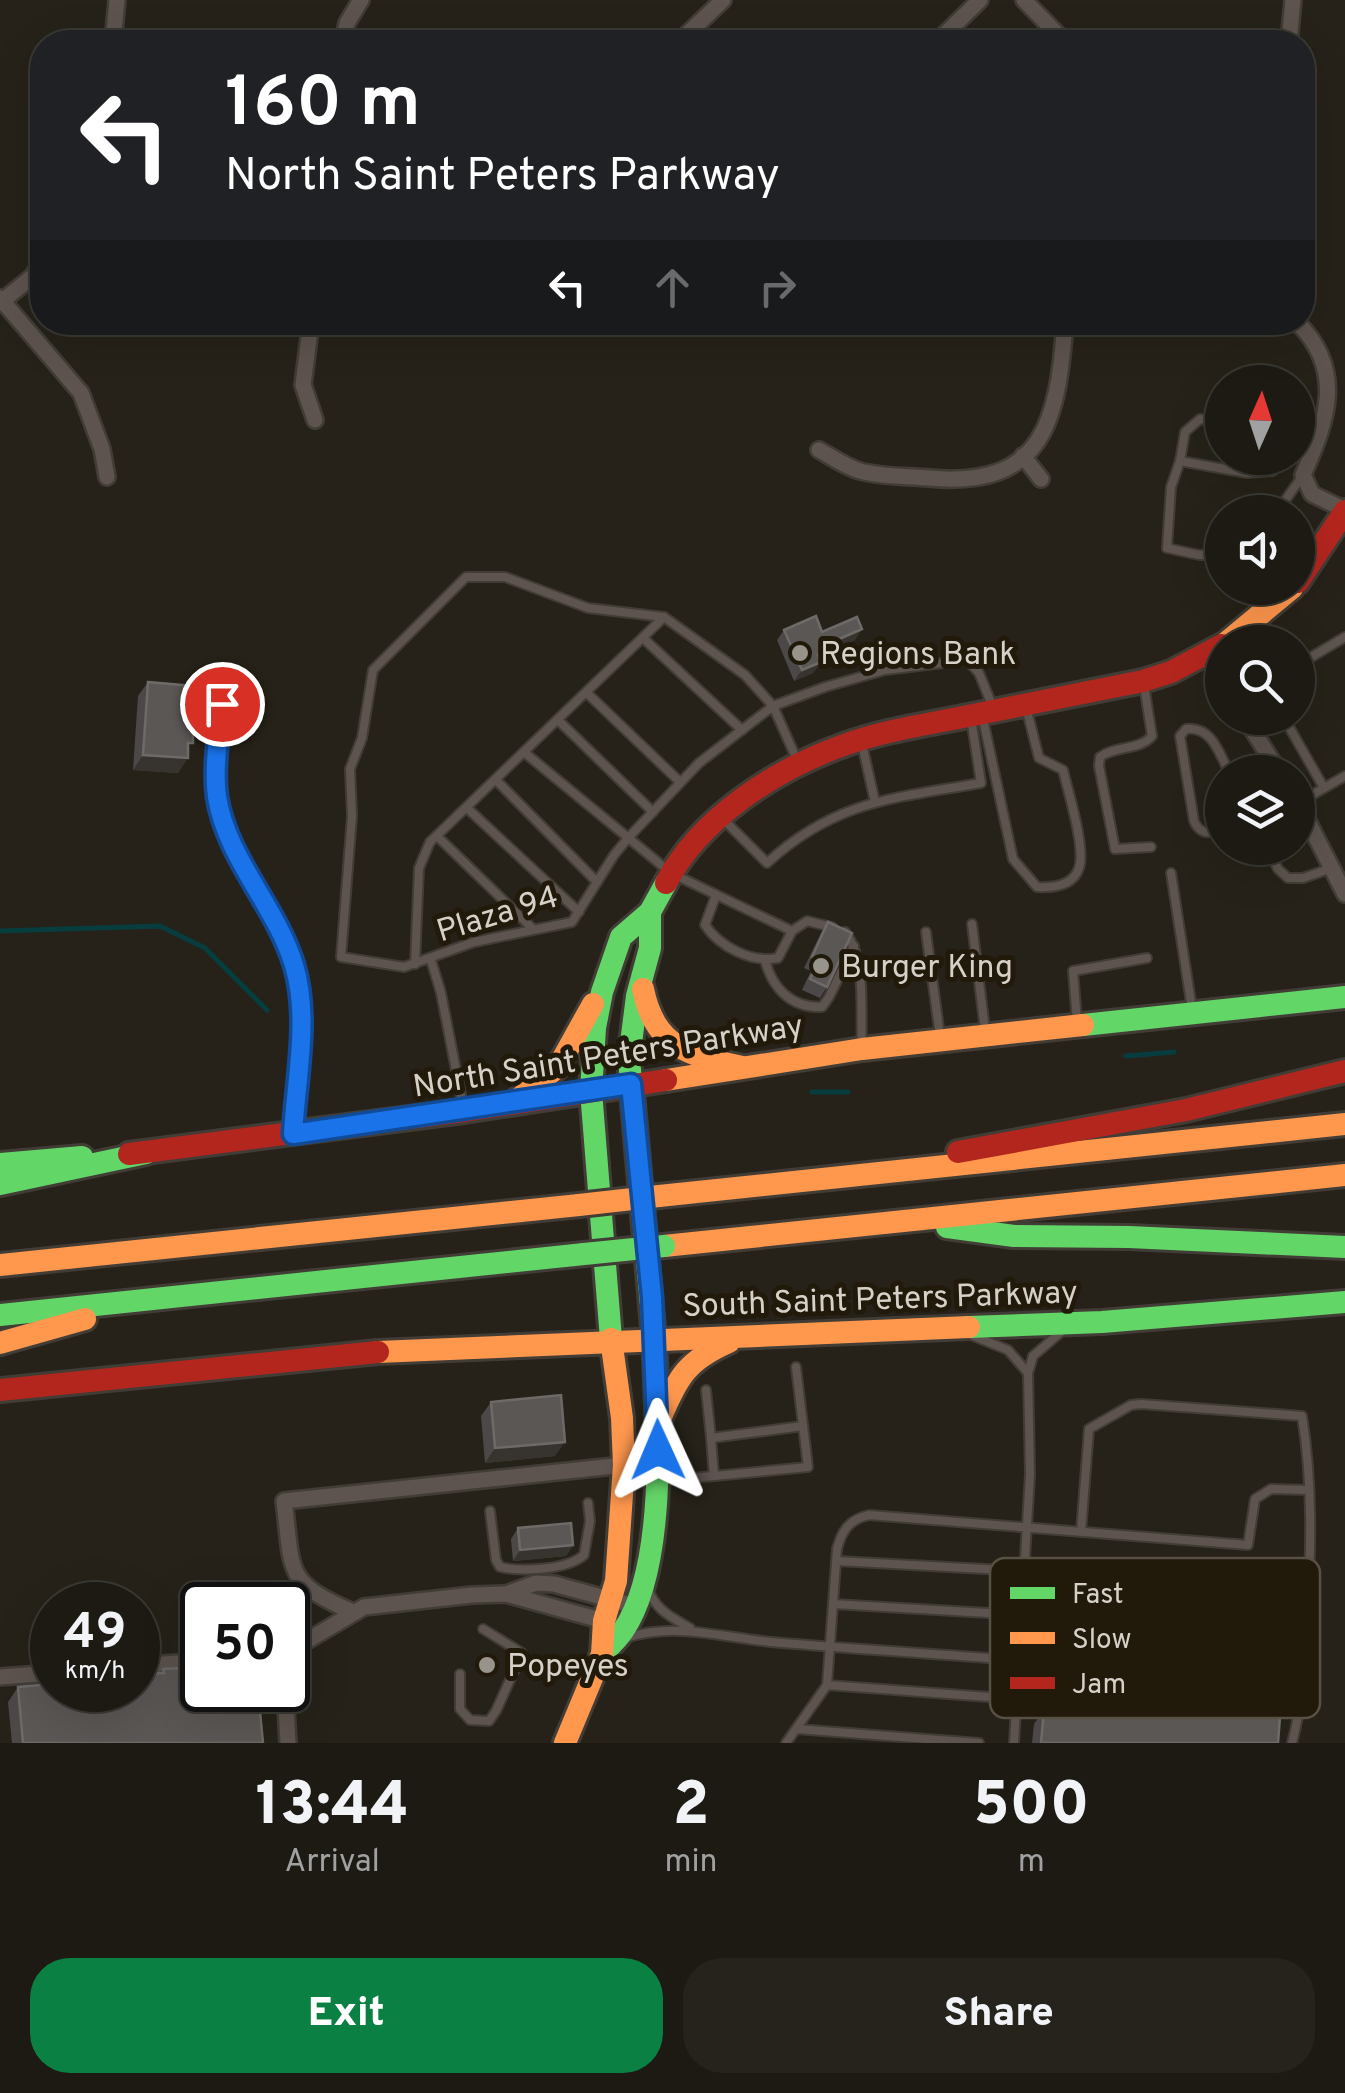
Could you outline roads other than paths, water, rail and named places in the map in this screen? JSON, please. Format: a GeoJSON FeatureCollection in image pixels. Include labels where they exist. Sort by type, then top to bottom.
{"type":"FeatureCollection","features":[{"type":"Feature","properties":{"kind":"main road"},"geometry":{"type":"LineString","coordinates":[[1315,556],[1345,511]]}},
{"type":"Feature","properties":{"kind":"main road"},"geometry":{"type":"LineString","coordinates":[[1250,625],[1273,605]]}},
{"type":"Feature","properties":{"kind":"main road"},"geometry":{"type":"LineString","coordinates":[[615,1625],[624,1465],[622,1418],[611,1340],[590,1090],[602,992],[621,937],[650,912],[671,873],[721,817],[746,796],[798,764],[861,740],[1143,681],[1205,654]]}},
{"type":"Feature","properties":{"kind":"main road"},"geometry":{"type":"LineString","coordinates":[[565,1743],[615,1625],[644,1574],[656,1482],[654,1339],[631,1084],[632,1027],[650,948],[650,912]]}},
{"type":"Feature","properties":{"kind":"main road"},"geometry":{"type":"LineString","coordinates":[[641,978],[644,1004],[660,1035],[690,1054],[742,1067]]}},
{"type":"Feature","properties":{"kind":"main road"},"geometry":{"type":"LineString","coordinates":[[513,1102],[560,1066],[580,1021],[602,992]]}},
{"type":"Feature","properties":{"kind":"main road","name":"North Saint Peters Parkway"},"geometry":{"type":"LineString","coordinates":[[0,1164],[146,1153],[293,1134],[862,1049],[1345,997]]}},
{"type":"Feature","properties":{"kind":"main road"},"geometry":{"type":"LineString","coordinates":[[874,1174],[1014,1136],[1134,1120],[1345,1071]]}},
{"type":"Feature","properties":{"kind":"main road"},"geometry":{"type":"LineString","coordinates":[[0,1265],[1345,1124]]}},
{"type":"Feature","properties":{"kind":"main road"},"geometry":{"type":"LineString","coordinates":[[0,1184],[146,1153]]}},
{"type":"Feature","properties":{"kind":"main road"},"geometry":{"type":"LineString","coordinates":[[0,1315],[1345,1175]]}},
{"type":"Feature","properties":{"kind":"main road"},"geometry":{"type":"LineString","coordinates":[[901,1222],[1014,1236],[1345,1246]]}},
{"type":"Feature","properties":{"kind":"main road"},"geometry":{"type":"LineString","coordinates":[[0,1343],[161,1298]]}},
{"type":"Feature","properties":{"kind":"main road","name":"South Saint Peters Parkway"},"geometry":{"type":"LineString","coordinates":[[0,1390],[403,1348],[1078,1323],[1345,1302]]}},
{"type":"Feature","properties":{"kind":"main road"},"geometry":{"type":"LineString","coordinates":[[658,1425],[683,1367],[740,1337]]}},
{"type":"Feature","properties":{"kind":"street"},"geometry":{"type":"LineString","coordinates":[[114,30],[117,0]]}},
{"type":"Feature","properties":{"kind":"street"},"geometry":{"type":"LineString","coordinates":[[346,30],[361,0]]}},
{"type":"Feature","properties":{"kind":"street"},"geometry":{"type":"LineString","coordinates":[[692,30],[724,0]]}},
{"type":"Feature","properties":{"kind":"street"},"geometry":{"type":"LineString","coordinates":[[949,30],[980,0]]}},
{"type":"Feature","properties":{"kind":"street"},"geometry":{"type":"LineString","coordinates":[[1024,0],[1053,30]]}},
{"type":"Feature","properties":{"kind":"street"},"geometry":{"type":"LineString","coordinates":[[1290,30],[1293,0]]}},
{"type":"Feature","properties":{"kind":"street"},"geometry":{"type":"LineString","coordinates":[[30,278],[1,301],[30,334]]}},
{"type":"Feature","properties":{"kind":"street"},"geometry":{"type":"LineString","coordinates":[[31,335],[81,393],[102,448],[107,477]]}},
{"type":"Feature","properties":{"kind":"street"},"geometry":{"type":"LineString","coordinates":[[309,335],[303,385],[315,420]]}},
{"type":"Feature","properties":{"kind":"street"},"geometry":{"type":"LineString","coordinates":[[819,450],[860,472],[960,481],[992,476],[1034,448],[1057,404],[1064,335]]}},
{"type":"Feature","properties":{"kind":"street"},"geometry":{"type":"LineString","coordinates":[[1310,335],[1330,377],[1323,430],[1315,448]]}},
{"type":"Feature","properties":{"kind":"street"},"geometry":{"type":"LineString","coordinates":[[1023,456],[1041,478]]}},
{"type":"Feature","properties":{"kind":"street"},"geometry":{"type":"LineString","coordinates":[[1303,475],[1312,494],[1345,511]]}},
{"type":"Feature","properties":{"kind":"street"},"geometry":{"type":"LineString","coordinates":[[225,674],[216,764],[224,824],[294,963],[302,996],[293,1134]]}},
{"type":"Feature","properties":{"kind":"street"},"geometry":{"type":"LineString","coordinates":[[1315,836],[1345,894]]}},
{"type":"Feature","properties":{"kind":"street"},"geometry":{"type":"LineString","coordinates":[[353,1612],[299,1582],[292,1568],[284,1501],[624,1465]]}},
{"type":"Feature","properties":{"kind":"street"},"geometry":{"type":"LineString","coordinates":[[310,1641],[353,1612],[380,1604],[506,1594],[536,1583],[615,1625]]}},
{"type":"Feature","properties":{"kind":"street"},"geometry":{"type":"LineString","coordinates":[[506,1594],[615,1625]]}},
{"type":"Feature","properties":{"kind":"street"},"geometry":{"type":"LineString","coordinates":[[0,1678],[30,1675]]}},
{"type":"Feature","properties":{"kind":"street"},"geometry":{"type":"LineString","coordinates":[[286,1712],[288,1743]]}},
{"type":"Feature","properties":{"kind":"lane"},"geometry":{"type":"LineString","coordinates":[[1205,419],[1184,432],[1171,488],[1166,548],[1205,555]]}},
{"type":"Feature","properties":{"kind":"lane"},"geometry":{"type":"LineString","coordinates":[[1315,429],[1323,430]]}},
{"type":"Feature","properties":{"kind":"lane"},"geometry":{"type":"LineString","coordinates":[[1180,461],[1205,466]]}},
{"type":"Feature","properties":{"kind":"lane"},"geometry":{"type":"LineString","coordinates":[[1289,495],[1303,475]]}},
{"type":"Feature","properties":{"kind":"lane","name":"Plaza 94"},"geometry":{"type":"LineString","coordinates":[[664,617],[588,608],[505,578],[466,577],[373,670],[362,738],[350,769],[352,816],[341,957],[404,967],[474,942],[572,922],[629,837],[680,782],[699,762],[773,706],[886,670],[967,660],[980,673],[982,714]]}},
{"type":"Feature","properties":{"kind":"lane"},"geometry":{"type":"LineString","coordinates":[[416,964],[419,868],[430,842],[664,617],[745,675],[773,706],[798,764]]}},
{"type":"Feature","properties":{"kind":"lane"},"geometry":{"type":"LineString","coordinates":[[643,638],[742,730]]}},
{"type":"Feature","properties":{"kind":"lane"},"geometry":{"type":"LineString","coordinates":[[1315,656],[1345,638]]}},
{"type":"Feature","properties":{"kind":"lane"},"geometry":{"type":"LineString","coordinates":[[1143,681],[1152,736],[1145,744],[1106,752],[1100,757],[1099,766],[1115,850],[1150,847]]}},
{"type":"Feature","properties":{"kind":"lane"},"geometry":{"type":"LineString","coordinates":[[587,694],[680,782]]}},
{"type":"Feature","properties":{"kind":"lane"},"geometry":{"type":"LineString","coordinates":[[982,714],[1013,859],[1037,886],[1053,888],[1070,881],[1080,867],[1079,848],[1063,770],[1039,758],[1026,706]]}},
{"type":"Feature","properties":{"kind":"lane"},"geometry":{"type":"LineString","coordinates":[[721,817],[767,863],[817,826],[857,806],[982,784],[982,714]]}},
{"type":"Feature","properties":{"kind":"lane"},"geometry":{"type":"LineString","coordinates":[[559,721],[653,812]]}},
{"type":"Feature","properties":{"kind":"lane"},"geometry":{"type":"LineString","coordinates":[[1205,832],[1194,821],[1180,736],[1186,729],[1198,728],[1207,733],[1220,755]]}},
{"type":"Feature","properties":{"kind":"lane"},"geometry":{"type":"LineString","coordinates":[[1294,735],[1324,788]]}},
{"type":"Feature","properties":{"kind":"lane"},"geometry":{"type":"LineString","coordinates":[[861,740],[875,802]]}},
{"type":"Feature","properties":{"kind":"lane"},"geometry":{"type":"LineString","coordinates":[[526,753],[671,873],[792,931]]}},
{"type":"Feature","properties":{"kind":"lane"},"geometry":{"type":"LineString","coordinates":[[1315,793],[1345,776]]}},
{"type":"Feature","properties":{"kind":"lane"},"geometry":{"type":"LineString","coordinates":[[496,780],[598,882]]}},
{"type":"Feature","properties":{"kind":"lane"},"geometry":{"type":"LineString","coordinates":[[467,808],[578,912]]}},
{"type":"Feature","properties":{"kind":"lane"},"geometry":{"type":"LineString","coordinates":[[437,836],[534,929]]}},
{"type":"Feature","properties":{"kind":"lane"},"geometry":{"type":"LineString","coordinates":[[1276,865],[1288,878],[1303,878],[1332,868]]}},
{"type":"Feature","properties":{"kind":"lane"},"geometry":{"type":"LineString","coordinates":[[1171,872],[1193,1013]]}},
{"type":"Feature","properties":{"kind":"lane"},"geometry":{"type":"LineString","coordinates":[[716,895],[705,925],[715,941],[765,960],[778,958],[792,931],[807,921],[844,931],[854,946],[858,964],[862,1049]]}},
{"type":"Feature","properties":{"kind":"lane"},"geometry":{"type":"LineString","coordinates":[[972,924],[985,1035]]}},
{"type":"Feature","properties":{"kind":"lane"},"geometry":{"type":"LineString","coordinates":[[926,932],[940,1040]]}},
{"type":"Feature","properties":{"kind":"lane"},"geometry":{"type":"LineString","coordinates":[[765,960],[770,980],[778,991],[800,1004],[822,1006],[854,946]]}},
{"type":"Feature","properties":{"kind":"lane"},"geometry":{"type":"LineString","coordinates":[[1077,1025],[1073,972],[1147,958]]}},
{"type":"Feature","properties":{"kind":"lane"},"geometry":{"type":"LineString","coordinates":[[431,960],[464,1110]]}},
{"type":"Feature","properties":{"kind":"lane"},"geometry":{"type":"LineString","coordinates":[[1025,1558],[1031,1434],[1028,1373],[1033,1356],[1043,1344],[1078,1323]]}},
{"type":"Feature","properties":{"kind":"lane"},"geometry":{"type":"LineString","coordinates":[[953,1328],[1008,1350],[1028,1373]]}},
{"type":"Feature","properties":{"kind":"lane"},"geometry":{"type":"LineString","coordinates":[[656,1482],[808,1466],[796,1366]]}},
{"type":"Feature","properties":{"kind":"lane"},"geometry":{"type":"LineString","coordinates":[[706,1390],[714,1476]]}},
{"type":"Feature","properties":{"kind":"lane"},"geometry":{"type":"LineString","coordinates":[[1081,1532],[1088,1428],[1130,1404],[1302,1416],[1311,1558]]}},
{"type":"Feature","properties":{"kind":"lane"},"geometry":{"type":"LineString","coordinates":[[711,1438],[803,1426]]}},
{"type":"Feature","properties":{"kind":"lane"},"geometry":{"type":"LineString","coordinates":[[786,1743],[827,1685],[836,1560],[851,1521],[870,1515],[1248,1545],[1255,1499],[1270,1489],[1309,1490]]}},
{"type":"Feature","properties":{"kind":"lane"},"geometry":{"type":"LineString","coordinates":[[490,1512],[496,1560],[500,1567],[518,1568],[570,1563],[584,1555],[590,1521],[588,1503]]}},
{"type":"Feature","properties":{"kind":"lane"},"geometry":{"type":"LineString","coordinates":[[836,1560],[990,1569]]}},
{"type":"Feature","properties":{"kind":"lane"},"geometry":{"type":"LineString","coordinates":[[644,1574],[652,1601],[663,1613],[694,1630]]}},
{"type":"Feature","properties":{"kind":"lane"},"geometry":{"type":"LineString","coordinates":[[833,1604],[990,1613]]}},
{"type":"Feature","properties":{"kind":"lane"},"geometry":{"type":"LineString","coordinates":[[615,1625],[644,1631],[694,1630],[730,1637],[990,1658]]}},
{"type":"Feature","properties":{"kind":"lane"},"geometry":{"type":"LineString","coordinates":[[460,1674],[460,1709],[470,1720],[488,1721],[496,1712],[522,1653],[484,1629]]}},
{"type":"Feature","properties":{"kind":"lane"},"geometry":{"type":"LineString","coordinates":[[827,1685],[990,1698]]}},
{"type":"Feature","properties":{"kind":"lane"},"geometry":{"type":"LineString","coordinates":[[1014,1743],[1015,1718]]}},
{"type":"Feature","properties":{"kind":"lane"},"geometry":{"type":"LineString","coordinates":[[1292,1743],[1297,1718]]}},
{"type":"Feature","properties":{"kind":"lane"},"geometry":{"type":"LineString","coordinates":[[797,1729],[979,1743]]}},
{"type":"Feature","properties":{"kind":"waterway"},"geometry":{"type":"LineString","coordinates":[[0,931],[160,926],[205,948],[267,1010]]}},
{"type":"Feature","properties":{"kind":"waterway"},"geometry":{"type":"LineString","coordinates":[[1126,1056],[1174,1052]]}},
{"type":"Feature","properties":{"kind":"waterway"},"geometry":{"type":"LineString","coordinates":[[812,1092],[848,1092]]}},
{"type":"Feature","properties":{"kind":"place","name":"Regions Bank"},"geometry":{"type":"Point","coordinates":[800,653]}},
{"type":"Feature","properties":{"kind":"place","name":"Burger King"},"geometry":{"type":"Point","coordinates":[821,966]}},
{"type":"Feature","properties":{"kind":"place","name":"Popeyes"},"geometry":{"type":"Point","coordinates":[487,1665]}}]}
